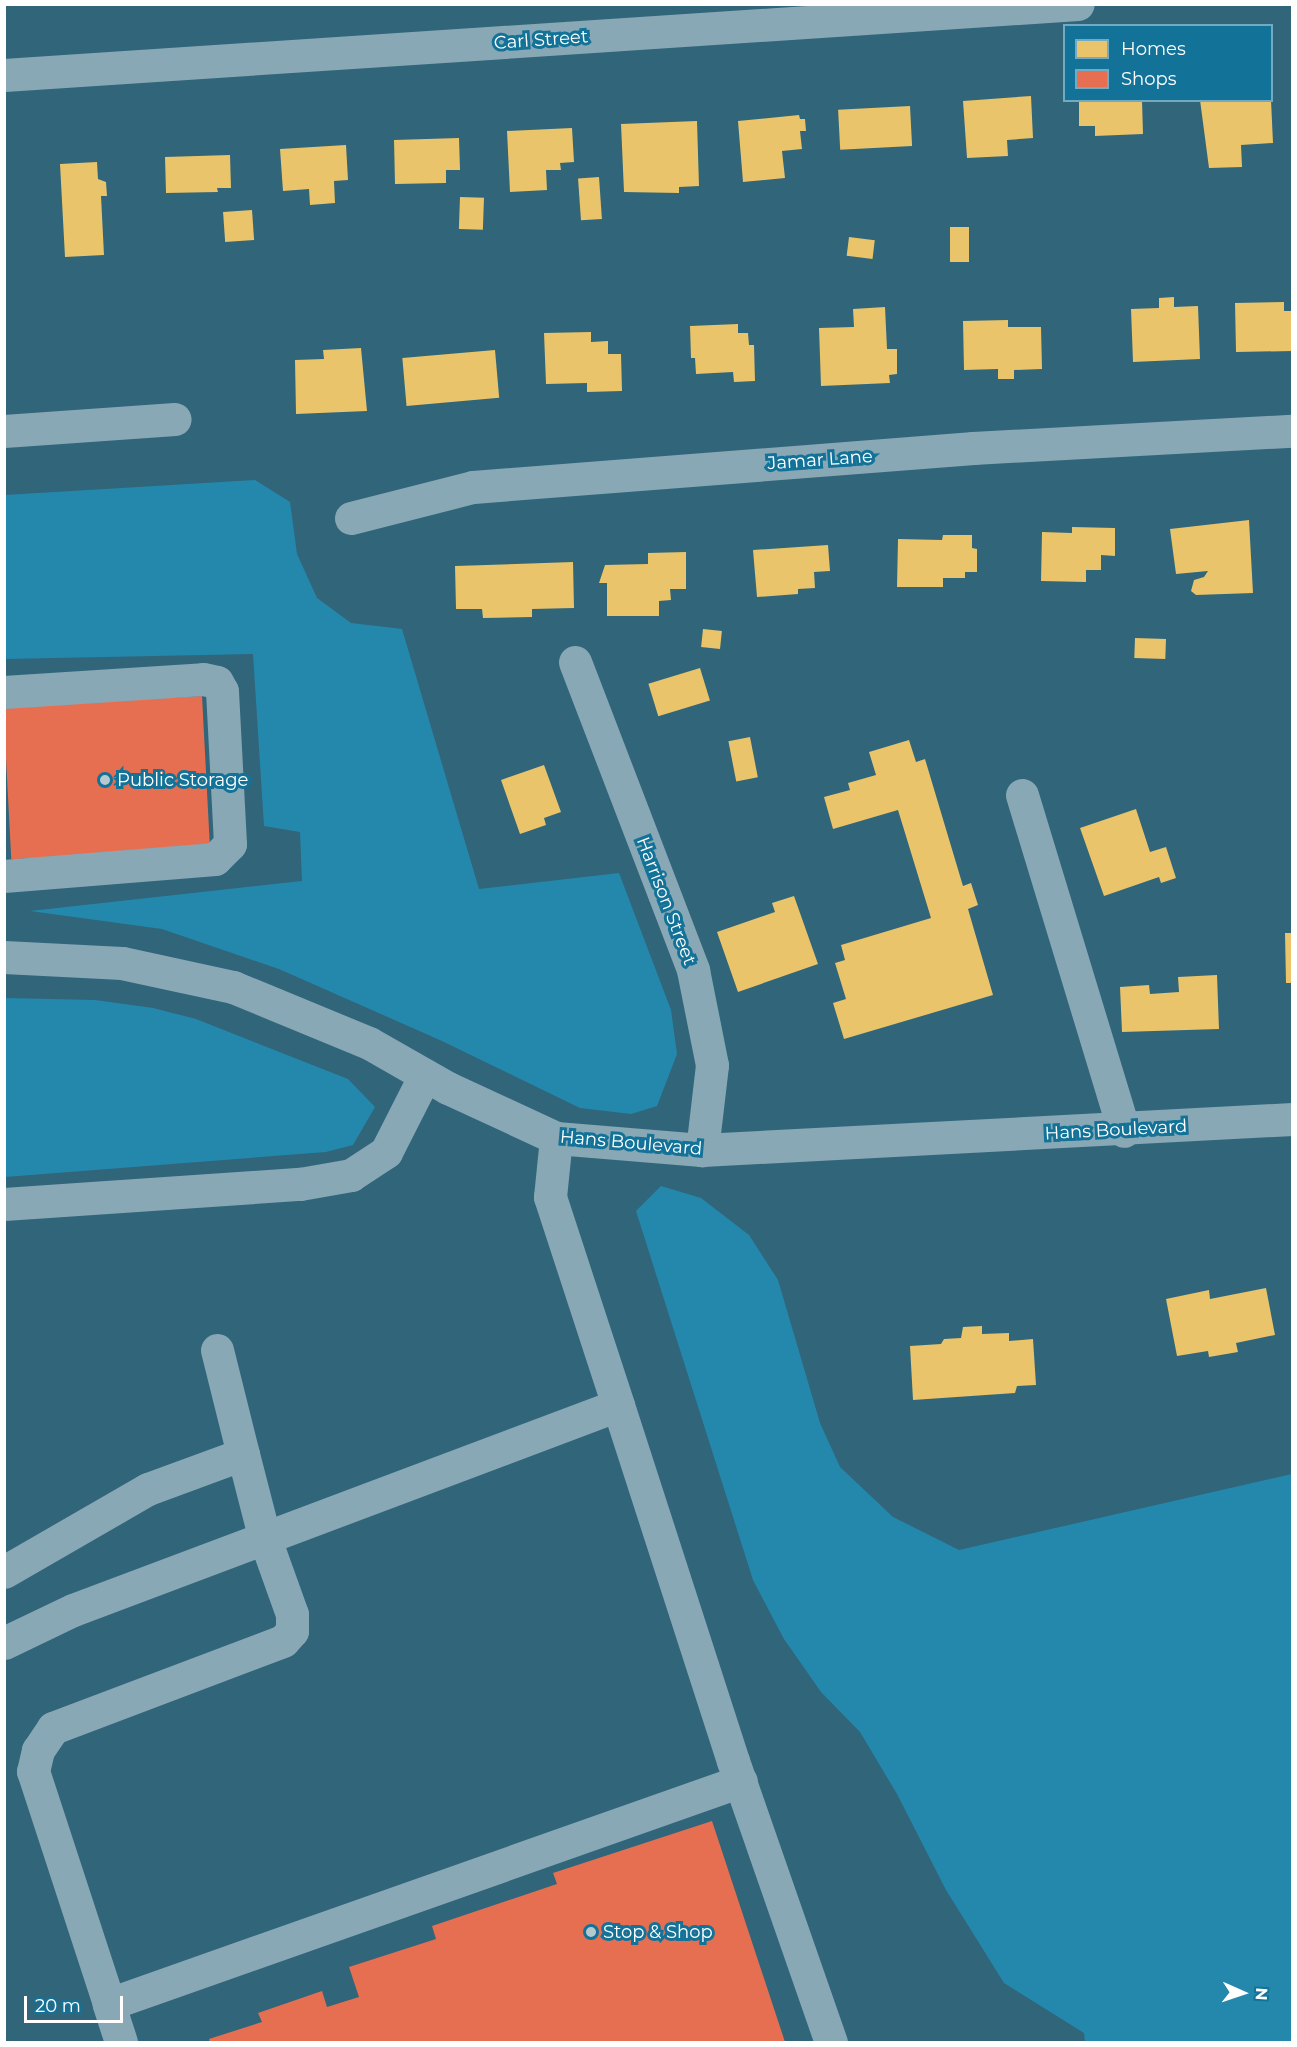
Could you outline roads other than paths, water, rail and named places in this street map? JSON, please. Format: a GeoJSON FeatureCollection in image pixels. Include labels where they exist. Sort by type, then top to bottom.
{"type":"FeatureCollection","features":[{"type":"Feature","properties":{"kind":"street","name":"Carl Street"},"geometry":{"type":"LineString","coordinates":[[4,75],[1078,4]]}},
{"type":"Feature","properties":{"kind":"street"},"geometry":{"type":"LineString","coordinates":[[4,431],[175,419]]}},
{"type":"Feature","properties":{"kind":"street","name":"Jamar Lane"},"geometry":{"type":"LineString","coordinates":[[351,518],[473,487],[973,448],[1293,431]]}},
{"type":"Feature","properties":{"kind":"street","name":"Harrison Street"},"geometry":{"type":"LineString","coordinates":[[575,662],[693,970],[712,1065],[702,1150]]}},
{"type":"Feature","properties":{"kind":"street"},"geometry":{"type":"LineString","coordinates":[[4,692],[203,679],[217,682],[222,692],[231,844],[215,859],[4,876]]}},
{"type":"Feature","properties":{"kind":"street"},"geometry":{"type":"LineString","coordinates":[[1022,795],[1124,1131]]}},
{"type":"Feature","properties":{"kind":"street","name":"Hans Boulevard"},"geometry":{"type":"LineString","coordinates":[[4,957],[122,963],[233,987],[369,1043],[425,1076],[556,1138],[702,1150],[1124,1131],[1293,1119]]}},
{"type":"Feature","properties":{"kind":"street"},"geometry":{"type":"LineString","coordinates":[[4,1204],[300,1184],[351,1175],[386,1152],[425,1076]]}},
{"type":"Feature","properties":{"kind":"street"},"geometry":{"type":"LineString","coordinates":[[556,1138],[549,1197],[741,1781],[831,2043]]}},
{"type":"Feature","properties":{"kind":"street"},"geometry":{"type":"LineString","coordinates":[[121,2043],[33,1771],[38,1750],[53,1728],[283,1641],[292,1631],[292,1614],[264,1536],[217,1350]]}},
{"type":"Feature","properties":{"kind":"street"},"geometry":{"type":"LineString","coordinates":[[4,1643],[73,1610],[264,1536],[618,1405]]}},
{"type":"Feature","properties":{"kind":"street"},"geometry":{"type":"LineString","coordinates":[[4,1572],[148,1489],[243,1454]]}},
{"type":"Feature","properties":{"kind":"street"},"geometry":{"type":"LineString","coordinates":[[109,2004],[741,1781]]}},
{"type":"Feature","properties":{"kind":"place","name":"Public Storage"},"geometry":{"type":"Point","coordinates":[105,780]}},
{"type":"Feature","properties":{"kind":"place","name":"Stop & Shop"},"geometry":{"type":"Point","coordinates":[591,1932]}}]}
